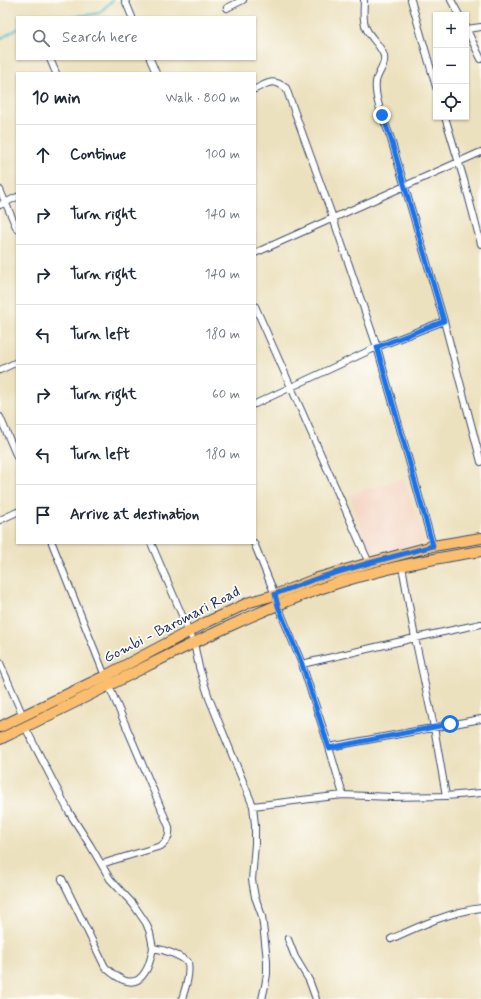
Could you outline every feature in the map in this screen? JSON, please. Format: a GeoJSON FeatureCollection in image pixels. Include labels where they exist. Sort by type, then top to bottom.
{"type":"FeatureCollection","features":[{"type":"Feature","properties":{"kind":"main road","name":"Gombi - Baromari Road"},"geometry":{"type":"LineString","coordinates":[[0,739],[25,727],[106,681],[145,655],[188,631],[250,602],[318,578],[369,563],[433,546],[481,538]]}},
{"type":"Feature","properties":{"kind":"main road","name":"Gombi - Baromari Road"},"geometry":{"type":"LineString","coordinates":[[0,727],[194,643],[258,613],[325,587],[402,566],[439,558],[481,552]]}},
{"type":"Feature","properties":{"kind":"street"},"geometry":{"type":"LineString","coordinates":[[125,0],[132,16]]}},
{"type":"Feature","properties":{"kind":"street"},"geometry":{"type":"LineString","coordinates":[[227,8],[243,0]]}},
{"type":"Feature","properties":{"kind":"street"},"geometry":{"type":"LineString","coordinates":[[364,0],[364,22],[366,28],[381,49],[385,61],[377,76],[375,91],[390,136],[444,321],[481,462]]}},
{"type":"Feature","properties":{"kind":"street"},"geometry":{"type":"LineString","coordinates":[[411,0],[435,84]]}},
{"type":"Feature","properties":{"kind":"street"},"geometry":{"type":"LineString","coordinates":[[451,0],[457,12]]}},
{"type":"Feature","properties":{"kind":"street"},"geometry":{"type":"LineString","coordinates":[[469,28],[481,26]]}},
{"type":"Feature","properties":{"kind":"street"},"geometry":{"type":"LineString","coordinates":[[469,34],[481,60]]}},
{"type":"Feature","properties":{"kind":"street"},"geometry":{"type":"LineString","coordinates":[[50,60],[56,72]]}},
{"type":"Feature","properties":{"kind":"street"},"geometry":{"type":"LineString","coordinates":[[150,60],[156,72]]}},
{"type":"Feature","properties":{"kind":"street"},"geometry":{"type":"LineString","coordinates":[[256,89],[270,82],[278,83],[286,88],[333,218],[377,347],[433,546]]}},
{"type":"Feature","properties":{"kind":"street"},"geometry":{"type":"LineString","coordinates":[[446,120],[481,244]]}},
{"type":"Feature","properties":{"kind":"street"},"geometry":{"type":"LineString","coordinates":[[256,253],[481,152]]}},
{"type":"Feature","properties":{"kind":"street"},"geometry":{"type":"LineString","coordinates":[[0,190],[3,204],[16,227]]}},
{"type":"Feature","properties":{"kind":"street"},"geometry":{"type":"LineString","coordinates":[[3,204],[16,198]]}},
{"type":"Feature","properties":{"kind":"street"},"geometry":{"type":"LineString","coordinates":[[256,308],[369,563]]}},
{"type":"Feature","properties":{"kind":"street"},"geometry":{"type":"LineString","coordinates":[[256,404],[377,347],[444,321]]}},
{"type":"Feature","properties":{"kind":"street"},"geometry":{"type":"LineString","coordinates":[[0,370],[16,362]]}},
{"type":"Feature","properties":{"kind":"street"},"geometry":{"type":"LineString","coordinates":[[0,417],[16,455]]}},
{"type":"Feature","properties":{"kind":"street"},"geometry":{"type":"LineString","coordinates":[[0,520],[16,512]]}},
{"type":"Feature","properties":{"kind":"street"},"geometry":{"type":"LineString","coordinates":[[52,544],[106,681],[169,827],[170,835],[167,841],[161,846],[102,864]]}},
{"type":"Feature","properties":{"kind":"street"},"geometry":{"type":"LineString","coordinates":[[151,544],[194,643],[199,667],[209,698],[253,806],[255,844],[252,880],[255,897],[262,916],[267,967],[262,999]]}},
{"type":"Feature","properties":{"kind":"street"},"geometry":{"type":"LineString","coordinates":[[254,544],[302,664],[343,795]]}},
{"type":"Feature","properties":{"kind":"street"},"geometry":{"type":"LineString","coordinates":[[402,566],[446,796]]}},
{"type":"Feature","properties":{"kind":"street"},"geometry":{"type":"LineString","coordinates":[[302,664],[481,624]]}},
{"type":"Feature","properties":{"kind":"street"},"geometry":{"type":"LineString","coordinates":[[0,663],[23,716]]}},
{"type":"Feature","properties":{"kind":"street"},"geometry":{"type":"LineString","coordinates":[[329,748],[481,719]]}},
{"type":"Feature","properties":{"kind":"street"},"geometry":{"type":"LineString","coordinates":[[25,727],[69,812],[110,879],[133,904],[146,923],[153,948],[145,973],[139,979],[131,982],[123,981],[106,967],[62,878]]}},
{"type":"Feature","properties":{"kind":"street"},"geometry":{"type":"LineString","coordinates":[[253,806],[343,795],[392,797],[446,796],[481,793]]}},
{"type":"Feature","properties":{"kind":"street"},"geometry":{"type":"LineString","coordinates":[[391,939],[439,918],[466,910],[481,908]]}},
{"type":"Feature","properties":{"kind":"street"},"geometry":{"type":"LineString","coordinates":[[288,939],[295,957],[309,980],[316,999]]}},
{"type":"Feature","properties":{"kind":"street"},"geometry":{"type":"LineString","coordinates":[[153,948],[170,952],[188,962],[189,970],[182,999]]}},
{"type":"Feature","properties":{"kind":"shaded area"},"geometry":{"type":"Polygon","coordinates":[[[404,478],[425,542],[369,556],[350,494],[404,478]]]}},
{"type":"Feature","properties":{"kind":"waterway"},"geometry":{"type":"LineString","coordinates":[[79,16],[99,13],[113,0]]}},
{"type":"Feature","properties":{"kind":"waterway"},"geometry":{"type":"LineString","coordinates":[[0,39],[16,30]]}},
{"type":"Feature","properties":{"kind":"route"},"geometry":{"type":"LineString","coordinates":[[382,115],[390,136],[444,321],[377,347],[433,546],[318,578],[275,594],[278,606],[302,664],[329,748],[450,724]]}}]}
